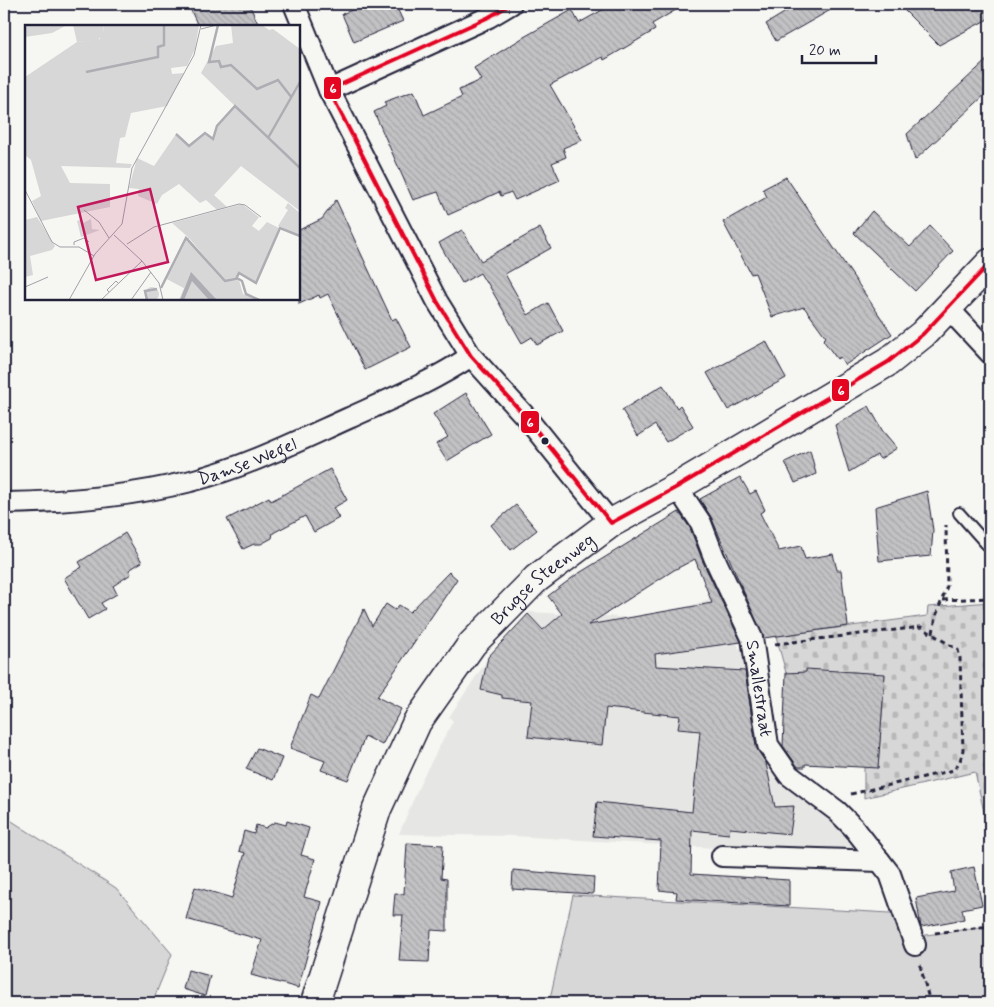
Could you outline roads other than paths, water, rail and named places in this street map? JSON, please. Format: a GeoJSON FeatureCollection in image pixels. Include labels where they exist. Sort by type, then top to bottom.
{"type":"FeatureCollection","features":[{"type":"Feature","properties":{"kind":"main road","name":"Brugse Steenweg"},"geometry":{"type":"LineString","coordinates":[[315,1003],[377,809],[417,722],[472,644],[536,579],[611,523],[677,487],[888,362],[923,334],[990,263]]}},
{"type":"Feature","properties":{"kind":"street"},"geometry":{"type":"LineString","coordinates":[[294,4],[329,90],[437,301],[471,356],[525,416],[611,523]]}},
{"type":"Feature","properties":{"kind":"street"},"geometry":{"type":"LineString","coordinates":[[329,90],[490,17],[512,4]]}},
{"type":"Feature","properties":{"kind":"street"},"geometry":{"type":"LineString","coordinates":[[948,308],[990,353]]}},
{"type":"Feature","properties":{"kind":"street","name":"Damse Wegel"},"geometry":{"type":"LineString","coordinates":[[4,503],[70,502],[122,495],[192,480],[230,469],[440,377],[471,356]]}},
{"type":"Feature","properties":{"kind":"street","name":"Smallestraat"},"geometry":{"type":"LineString","coordinates":[[677,487],[701,523],[714,557],[754,646],[768,745],[789,775],[823,800],[854,828],[890,874],[914,941]]}},
{"type":"Feature","properties":{"kind":"street"},"geometry":{"type":"LineString","coordinates":[[722,856],[880,861]]}},
{"type":"Feature","properties":{"kind":"lane"},"geometry":{"type":"LineString","coordinates":[[958,513],[990,548]]}}]}
